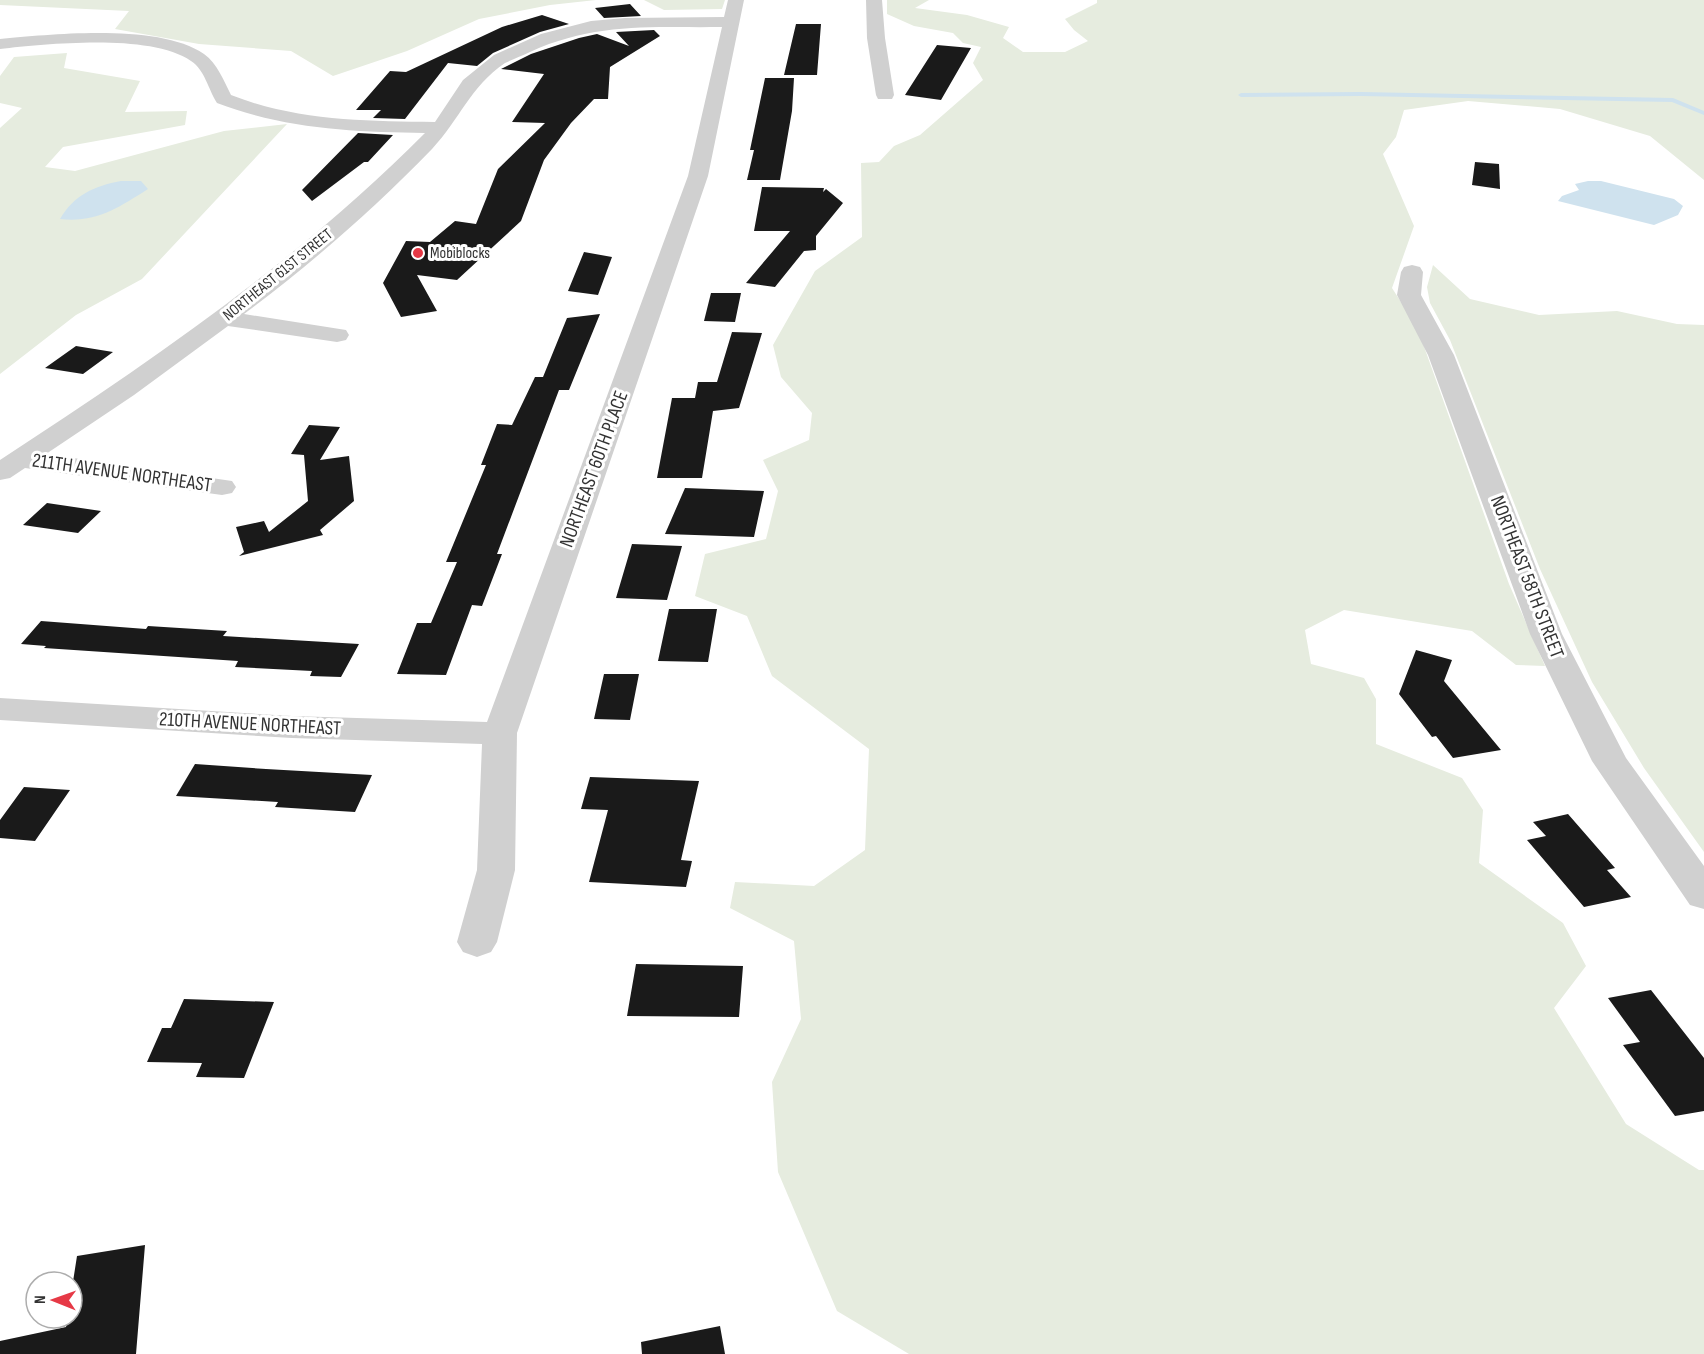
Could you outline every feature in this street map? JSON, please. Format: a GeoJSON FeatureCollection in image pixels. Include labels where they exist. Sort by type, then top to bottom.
{"type":"FeatureCollection","features":[{"type":"Feature","properties":{"kind":"street"},"geometry":{"type":"LineString","coordinates":[[874,0],[876,38],[885,95]]}},
{"type":"Feature","properties":{"kind":"street","name":"NORTHEAST 61ST STREET"},"geometry":{"type":"LineString","coordinates":[[11,465],[125,390],[226,318],[276,279],[350,216],[441,128],[475,78],[500,58],[525,46],[607,24],[733,11]]}},
{"type":"Feature","properties":{"kind":"street","name":"NORTHEAST 60TH PLACE"},"geometry":{"type":"LineString","coordinates":[[477,942],[496,870],[500,733],[698,176],[708,141],[733,11]]}},
{"type":"Feature","properties":{"kind":"street"},"geometry":{"type":"LineString","coordinates":[[0,44],[105,38],[169,46],[195,55],[212,71],[224,99],[248,110],[310,123],[441,128]]}},
{"type":"Feature","properties":{"kind":"street","name":"NORTHEAST 58TH STREET"},"geometry":{"type":"LineString","coordinates":[[1412,272],[1409,295],[1441,356],[1546,634],[1610,761],[1704,895]]}},
{"type":"Feature","properties":{"kind":"street"},"geometry":{"type":"LineString","coordinates":[[226,318],[337,335]]}},
{"type":"Feature","properties":{"kind":"street","name":"211TH AVENUE NORTHEAST"},"geometry":{"type":"LineString","coordinates":[[11,465],[222,487]]}},
{"type":"Feature","properties":{"kind":"street","name":"210TH AVENUE NORTHEAST"},"geometry":{"type":"LineString","coordinates":[[0,709],[292,727],[500,733]]}},
{"type":"Feature","properties":{"kind":"shaded area"},"geometry":{"type":"Polygon","coordinates":[[[0,0],[596,0],[550,5],[479,19],[407,51],[333,76],[291,51],[199,44],[115,29],[129,11],[0,5],[0,0]]]}},
{"type":"Feature","properties":{"kind":"shaded area"},"geometry":{"type":"Polygon","coordinates":[[[644,0],[725,0],[722,9],[664,10],[644,0]]]}},
{"type":"Feature","properties":{"kind":"shaded area"},"geometry":{"type":"Polygon","coordinates":[[[887,0],[929,0],[915,8],[967,15],[1009,27],[1003,38],[1023,52],[1065,52],[1088,41],[1065,19],[1097,3],[1097,0],[1704,0],[1704,180],[1650,136],[1560,109],[1468,101],[1404,110],[1396,137],[1383,154],[1414,226],[1392,288],[1417,327],[1509,584],[1545,666],[1516,665],[1472,631],[1344,610],[1305,630],[1311,664],[1364,678],[1376,699],[1376,744],[1462,778],[1483,810],[1479,863],[1563,923],[1586,966],[1554,1008],[1626,1124],[1699,1170],[1704,1170],[1704,1354],[909,1354],[837,1311],[778,1172],[772,1082],[801,1019],[794,941],[730,908],[735,882],[814,886],[865,850],[869,749],[772,676],[747,616],[695,596],[705,554],[766,539],[778,491],[763,460],[809,440],[812,413],[781,377],[773,345],[815,271],[862,237],[861,163],[879,162],[894,146],[920,135],[983,80],[973,63],[981,47],[963,43],[953,33],[914,26],[887,14],[887,0]]]}},
{"type":"Feature","properties":{"kind":"shaded area"},"geometry":{"type":"Polygon","coordinates":[[[67,53],[64,68],[140,81],[125,112],[187,111],[185,125],[63,147],[45,167],[75,171],[224,131],[287,124],[142,279],[76,315],[0,374],[0,128],[22,108],[0,103],[0,76],[14,57],[67,53]]]}},
{"type":"Feature","properties":{"kind":"shaded area"},"geometry":{"type":"Polygon","coordinates":[[[1433,265],[1470,299],[1539,315],[1617,311],[1677,324],[1704,325],[1704,852],[1644,768],[1592,682],[1540,569],[1450,340],[1430,303],[1427,287],[1433,265]]]}},
{"type":"Feature","properties":{"kind":"water"},"geometry":{"type":"Polygon","coordinates":[[[121,181],[141,181],[148,189],[106,213],[85,219],[60,219],[78,198],[86,193],[121,181]]]}},
{"type":"Feature","properties":{"kind":"water"},"geometry":{"type":"Polygon","coordinates":[[[1601,181],[1674,199],[1683,206],[1678,215],[1654,225],[1558,201],[1562,196],[1579,190],[1575,184],[1601,181]]]}},
{"type":"Feature","properties":{"kind":"building"},"geometry":{"type":"Polygon","coordinates":[[[630,4],[641,16],[604,18],[595,8],[630,4]]]}},
{"type":"Feature","properties":{"kind":"building"},"geometry":{"type":"Polygon","coordinates":[[[542,15],[569,24],[540,32],[493,53],[477,66],[448,63],[405,119],[373,118],[381,110],[356,110],[390,71],[406,72],[502,27],[542,15]]]}},
{"type":"Feature","properties":{"kind":"building"},"geometry":{"type":"Polygon","coordinates":[[[796,24],[821,24],[817,75],[784,75],[796,24]]]}},
{"type":"Feature","properties":{"kind":"building"},"geometry":{"type":"Polygon","coordinates":[[[654,30],[660,36],[610,67],[608,99],[594,99],[571,123],[544,160],[521,221],[457,280],[417,275],[437,311],[401,317],[383,283],[406,241],[430,242],[455,221],[476,224],[498,169],[545,123],[512,122],[544,74],[501,69],[531,54],[579,38],[597,34],[629,46],[616,32],[654,30]]]}},
{"type":"Feature","properties":{"kind":"building"},"geometry":{"type":"Polygon","coordinates":[[[937,45],[971,48],[941,100],[905,95],[937,45]]]}},
{"type":"Feature","properties":{"kind":"building"},"geometry":{"type":"Polygon","coordinates":[[[765,78],[794,78],[792,111],[780,180],[747,180],[754,150],[750,150],[765,78]]]}},
{"type":"Feature","properties":{"kind":"building"},"geometry":{"type":"Polygon","coordinates":[[[358,133],[393,135],[368,162],[364,162],[312,201],[302,190],[358,133]]]}},
{"type":"Feature","properties":{"kind":"building"},"geometry":{"type":"Polygon","coordinates":[[[1475,162],[1499,164],[1500,189],[1472,185],[1475,162]]]}},
{"type":"Feature","properties":{"kind":"building"},"geometry":{"type":"Polygon","coordinates":[[[762,187],[824,188],[823,192],[826,189],[843,203],[816,236],[816,250],[804,251],[775,287],[746,283],[790,231],[754,231],[762,187]]]}},
{"type":"Feature","properties":{"kind":"building"},"geometry":{"type":"Polygon","coordinates":[[[584,252],[612,257],[598,295],[568,291],[584,252]]]}},
{"type":"Feature","properties":{"kind":"building"},"geometry":{"type":"Polygon","coordinates":[[[711,293],[741,293],[735,322],[704,321],[711,293]]]}},
{"type":"Feature","properties":{"kind":"building"},"geometry":{"type":"Polygon","coordinates":[[[600,314],[569,390],[559,390],[497,554],[502,554],[482,606],[472,605],[446,675],[397,674],[417,623],[431,623],[457,562],[446,562],[486,465],[481,465],[497,424],[512,425],[535,377],[543,377],[567,318],[600,314]]]}},
{"type":"Feature","properties":{"kind":"building"},"geometry":{"type":"Polygon","coordinates":[[[732,332],[762,333],[739,408],[713,411],[702,478],[657,478],[672,398],[695,398],[698,382],[717,382],[732,332]]]}},
{"type":"Feature","properties":{"kind":"building"},"geometry":{"type":"Polygon","coordinates":[[[76,346],[113,352],[83,374],[45,368],[76,346]]]}},
{"type":"Feature","properties":{"kind":"building"},"geometry":{"type":"Polygon","coordinates":[[[309,425],[340,427],[320,460],[349,456],[354,501],[320,530],[323,535],[239,556],[244,552],[236,527],[264,521],[269,532],[308,501],[304,455],[291,454],[309,425]]]}},
{"type":"Feature","properties":{"kind":"building"},"geometry":{"type":"Polygon","coordinates":[[[685,488],[764,491],[754,537],[665,534],[685,488]]]}},
{"type":"Feature","properties":{"kind":"building"},"geometry":{"type":"Polygon","coordinates":[[[47,503],[101,511],[78,533],[23,525],[47,503]]]}},
{"type":"Feature","properties":{"kind":"building"},"geometry":{"type":"Polygon","coordinates":[[[632,544],[682,546],[667,600],[616,598],[632,544]]]}},
{"type":"Feature","properties":{"kind":"building"},"geometry":{"type":"Polygon","coordinates":[[[669,609],[717,609],[708,662],[658,661],[669,609]]]}},
{"type":"Feature","properties":{"kind":"building"},"geometry":{"type":"Polygon","coordinates":[[[41,621],[146,629],[148,626],[227,631],[223,636],[359,644],[341,677],[310,676],[312,671],[235,667],[238,661],[44,648],[46,646],[21,644],[41,621]]]}},
{"type":"Feature","properties":{"kind":"building"},"geometry":{"type":"Polygon","coordinates":[[[1416,650],[1452,660],[1444,681],[1501,750],[1453,758],[1436,736],[1432,737],[1399,694],[1416,650]]]}},
{"type":"Feature","properties":{"kind":"building"},"geometry":{"type":"Polygon","coordinates":[[[604,674],[639,674],[630,720],[594,719],[604,674]]]}},
{"type":"Feature","properties":{"kind":"building"},"geometry":{"type":"Polygon","coordinates":[[[195,764],[372,775],[355,812],[275,807],[278,802],[176,796],[195,764]]]}},
{"type":"Feature","properties":{"kind":"building"},"geometry":{"type":"Polygon","coordinates":[[[590,777],[699,781],[681,860],[692,861],[686,887],[589,882],[608,810],[581,809],[590,777]]]}},
{"type":"Feature","properties":{"kind":"building"},"geometry":{"type":"Polygon","coordinates":[[[24,787],[70,790],[35,841],[0,838],[0,820],[24,787]]]}},
{"type":"Feature","properties":{"kind":"building"},"geometry":{"type":"Polygon","coordinates":[[[1568,814],[1615,868],[1607,870],[1631,897],[1584,907],[1527,840],[1546,836],[1533,822],[1568,814]]]}},
{"type":"Feature","properties":{"kind":"building"},"geometry":{"type":"Polygon","coordinates":[[[636,964],[743,966],[739,1017],[627,1016],[636,964]]]}},
{"type":"Feature","properties":{"kind":"building"},"geometry":{"type":"Polygon","coordinates":[[[1651,990],[1704,1058],[1704,1111],[1675,1116],[1623,1045],[1640,1042],[1608,998],[1651,990]]]}},
{"type":"Feature","properties":{"kind":"building"},"geometry":{"type":"Polygon","coordinates":[[[184,999],[274,1002],[244,1078],[196,1077],[202,1063],[147,1062],[162,1028],[171,1028],[184,999]]]}},
{"type":"Feature","properties":{"kind":"building"},"geometry":{"type":"Polygon","coordinates":[[[145,1245],[136,1354],[0,1354],[0,1341],[52,1330],[84,1330],[84,1270],[75,1270],[77,1256],[145,1245]]]}},
{"type":"Feature","properties":{"kind":"building"},"geometry":{"type":"Polygon","coordinates":[[[720,1326],[725,1354],[642,1354],[641,1342],[720,1326]]]}},
{"type":"Feature","properties":{"kind":"waterway"},"geometry":{"type":"LineString","coordinates":[[1241,95],[1361,94],[1673,100],[1704,113]]}},
{"type":"Feature","properties":{"kind":"place","name":"Mobiblocks"},"geometry":{"type":"Point","coordinates":[418,253]}}]}
